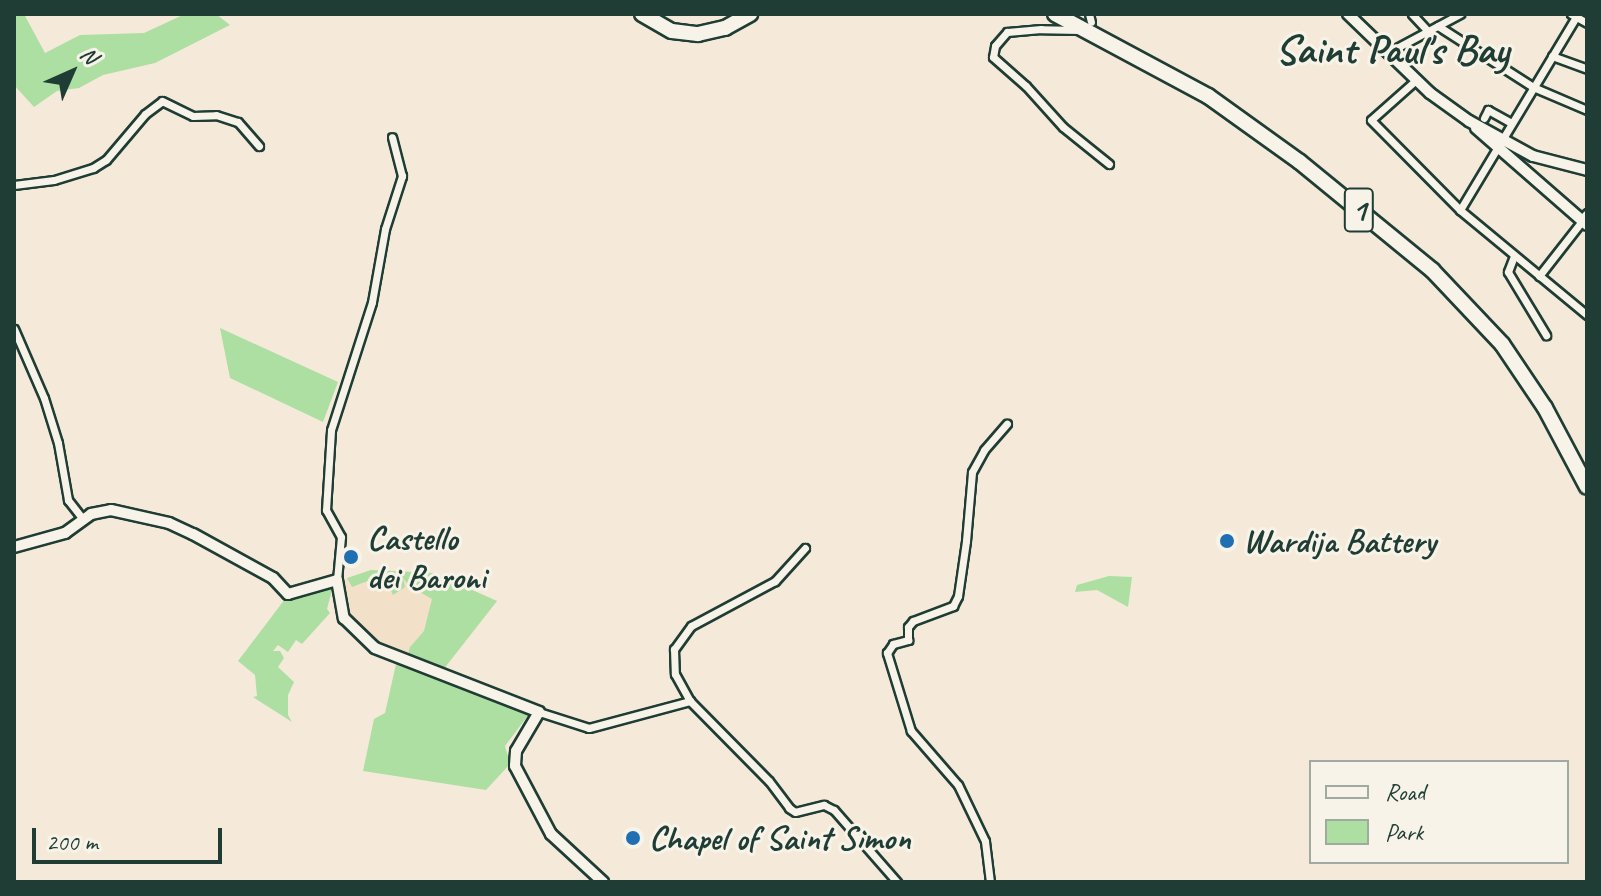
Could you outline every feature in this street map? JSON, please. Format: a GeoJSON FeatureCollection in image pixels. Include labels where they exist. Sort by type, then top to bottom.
{"type":"FeatureCollection","features":[{"type":"Feature","properties":{"kind":"highway"},"geometry":{"type":"LineString","coordinates":[[642,14],[672,31],[698,34],[725,28],[750,14]]}},
{"type":"Feature","properties":{"kind":"highway"},"geometry":{"type":"LineString","coordinates":[[655,14],[673,23],[697,27],[733,14]]}},
{"type":"Feature","properties":{"kind":"highway","name":"1"},"geometry":{"type":"LineString","coordinates":[[1055,14],[1090,22],[1254,127],[1451,287],[1502,344],[1545,408],[1587,487]]}},
{"type":"Feature","properties":{"kind":"highway","name":"1"},"geometry":{"type":"LineString","coordinates":[[1073,14],[1157,57],[1240,108],[1438,263],[1509,339],[1545,394],[1587,470]]}},
{"type":"Feature","properties":{"kind":"street"},"geometry":{"type":"LineString","coordinates":[[1348,14],[1416,80],[1469,121],[1497,150],[1585,219],[1539,276]]}},
{"type":"Feature","properties":{"kind":"street"},"geometry":{"type":"LineString","coordinates":[[1412,14],[1428,31]]}},
{"type":"Feature","properties":{"kind":"street"},"geometry":{"type":"LineString","coordinates":[[1389,52],[1460,14]]}},
{"type":"Feature","properties":{"kind":"street"},"geometry":{"type":"LineString","coordinates":[[1460,210],[1573,15],[1587,23]]}},
{"type":"Feature","properties":{"kind":"street"},"geometry":{"type":"LineString","coordinates":[[1090,22],[1007,32],[995,46],[993,57],[1026,86],[1063,127],[1109,164]]}},
{"type":"Feature","properties":{"kind":"street"},"geometry":{"type":"LineString","coordinates":[[1438,26],[1533,87],[1587,110]]}},
{"type":"Feature","properties":{"kind":"street"},"geometry":{"type":"LineString","coordinates":[[1552,56],[1587,69]]}},
{"type":"Feature","properties":{"kind":"street"},"geometry":{"type":"LineString","coordinates":[[1416,80],[1371,120],[1460,210],[1587,315]]}},
{"type":"Feature","properties":{"kind":"street"},"geometry":{"type":"LineString","coordinates":[[14,185],[54,180],[93,168],[106,160],[145,114],[162,101],[193,116],[216,115],[238,122],[259,146]]}},
{"type":"Feature","properties":{"kind":"street"},"geometry":{"type":"LineString","coordinates":[[1484,118],[1488,110],[1511,123]]}},
{"type":"Feature","properties":{"kind":"street"},"geometry":{"type":"LineString","coordinates":[[1469,121],[1533,156],[1587,170]]}},
{"type":"Feature","properties":{"kind":"street"},"geometry":{"type":"LineString","coordinates":[[392,137],[402,176],[385,229],[372,302],[331,430],[326,510],[341,537],[337,580],[344,618],[375,648],[539,712],[589,728],[690,701]]}},
{"type":"Feature","properties":{"kind":"street"},"geometry":{"type":"LineString","coordinates":[[1514,256],[1508,272],[1546,335]]}},
{"type":"Feature","properties":{"kind":"street"},"geometry":{"type":"LineString","coordinates":[[14,329],[44,398],[58,443],[68,500],[83,519]]}},
{"type":"Feature","properties":{"kind":"street"},"geometry":{"type":"LineString","coordinates":[[990,882],[985,841],[958,785],[911,731],[887,653],[893,644],[908,640],[908,627],[913,621],[953,606],[958,596],[972,472],[984,450],[1007,424]]}},
{"type":"Feature","properties":{"kind":"street"},"geometry":{"type":"LineString","coordinates":[[14,547],[65,533],[99,510],[111,510],[169,523],[273,578],[288,594],[337,580]]}},
{"type":"Feature","properties":{"kind":"street"},"geometry":{"type":"LineString","coordinates":[[805,548],[775,581],[686,632],[674,649],[675,674],[690,701],[769,781],[789,808],[795,812],[824,805],[834,810],[897,882]]}},
{"type":"Feature","properties":{"kind":"street"},"geometry":{"type":"LineString","coordinates":[[539,712],[516,751],[515,766],[551,834],[603,882]]}},
{"type":"Feature","properties":{"kind":"shaded area"},"geometry":{"type":"Polygon","coordinates":[[[371,570],[434,573],[497,601],[443,670],[385,649],[363,635],[352,622],[344,604],[341,581],[371,570]]]}},
{"type":"Feature","properties":{"kind":"green space"},"geometry":{"type":"Polygon","coordinates":[[[14,14],[24,14],[45,53],[80,35],[144,33],[185,14],[216,14],[230,25],[155,63],[103,75],[79,88],[57,91],[34,107],[14,85],[14,14]]]}},
{"type":"Feature","properties":{"kind":"green space"},"geometry":{"type":"Polygon","coordinates":[[[220,328],[338,382],[323,422],[230,378],[220,328]]]}},
{"type":"Feature","properties":{"kind":"green space"},"geometry":{"type":"Polygon","coordinates":[[[371,570],[434,573],[497,601],[443,670],[407,657],[410,647],[424,631],[432,599],[409,586],[403,578],[405,587],[393,595],[383,575],[352,587],[347,578],[371,570]]]}},
{"type":"Feature","properties":{"kind":"green space"},"geometry":{"type":"Polygon","coordinates":[[[1109,576],[1132,577],[1128,607],[1097,590],[1075,592],[1077,585],[1109,576]]]}},
{"type":"Feature","properties":{"kind":"green space"},"geometry":{"type":"Polygon","coordinates":[[[333,586],[327,609],[330,613],[302,644],[296,640],[288,652],[278,645],[273,651],[280,651],[284,658],[278,667],[294,682],[288,695],[288,715],[292,722],[253,697],[257,696],[255,675],[238,661],[288,595],[333,586]]]}},
{"type":"Feature","properties":{"kind":"green space"},"geometry":{"type":"Polygon","coordinates":[[[396,664],[448,680],[529,714],[505,746],[510,764],[486,790],[363,771],[374,719],[385,713],[396,664]]]}},
{"type":"Feature","properties":{"kind":"place","name":"Wardija Battery"},"geometry":{"type":"Point","coordinates":[1227,541]}},
{"type":"Feature","properties":{"kind":"place","name":"Castello dei Baroni"},"geometry":{"type":"Point","coordinates":[351,557]}},
{"type":"Feature","properties":{"kind":"place","name":"Chapel of Saint Simon"},"geometry":{"type":"Point","coordinates":[633,838]}},
{"type":"Feature","properties":{"kind":"district","name":"Saint Paul's Bay"},"geometry":{"type":"Point","coordinates":[1392,50]}}]}
